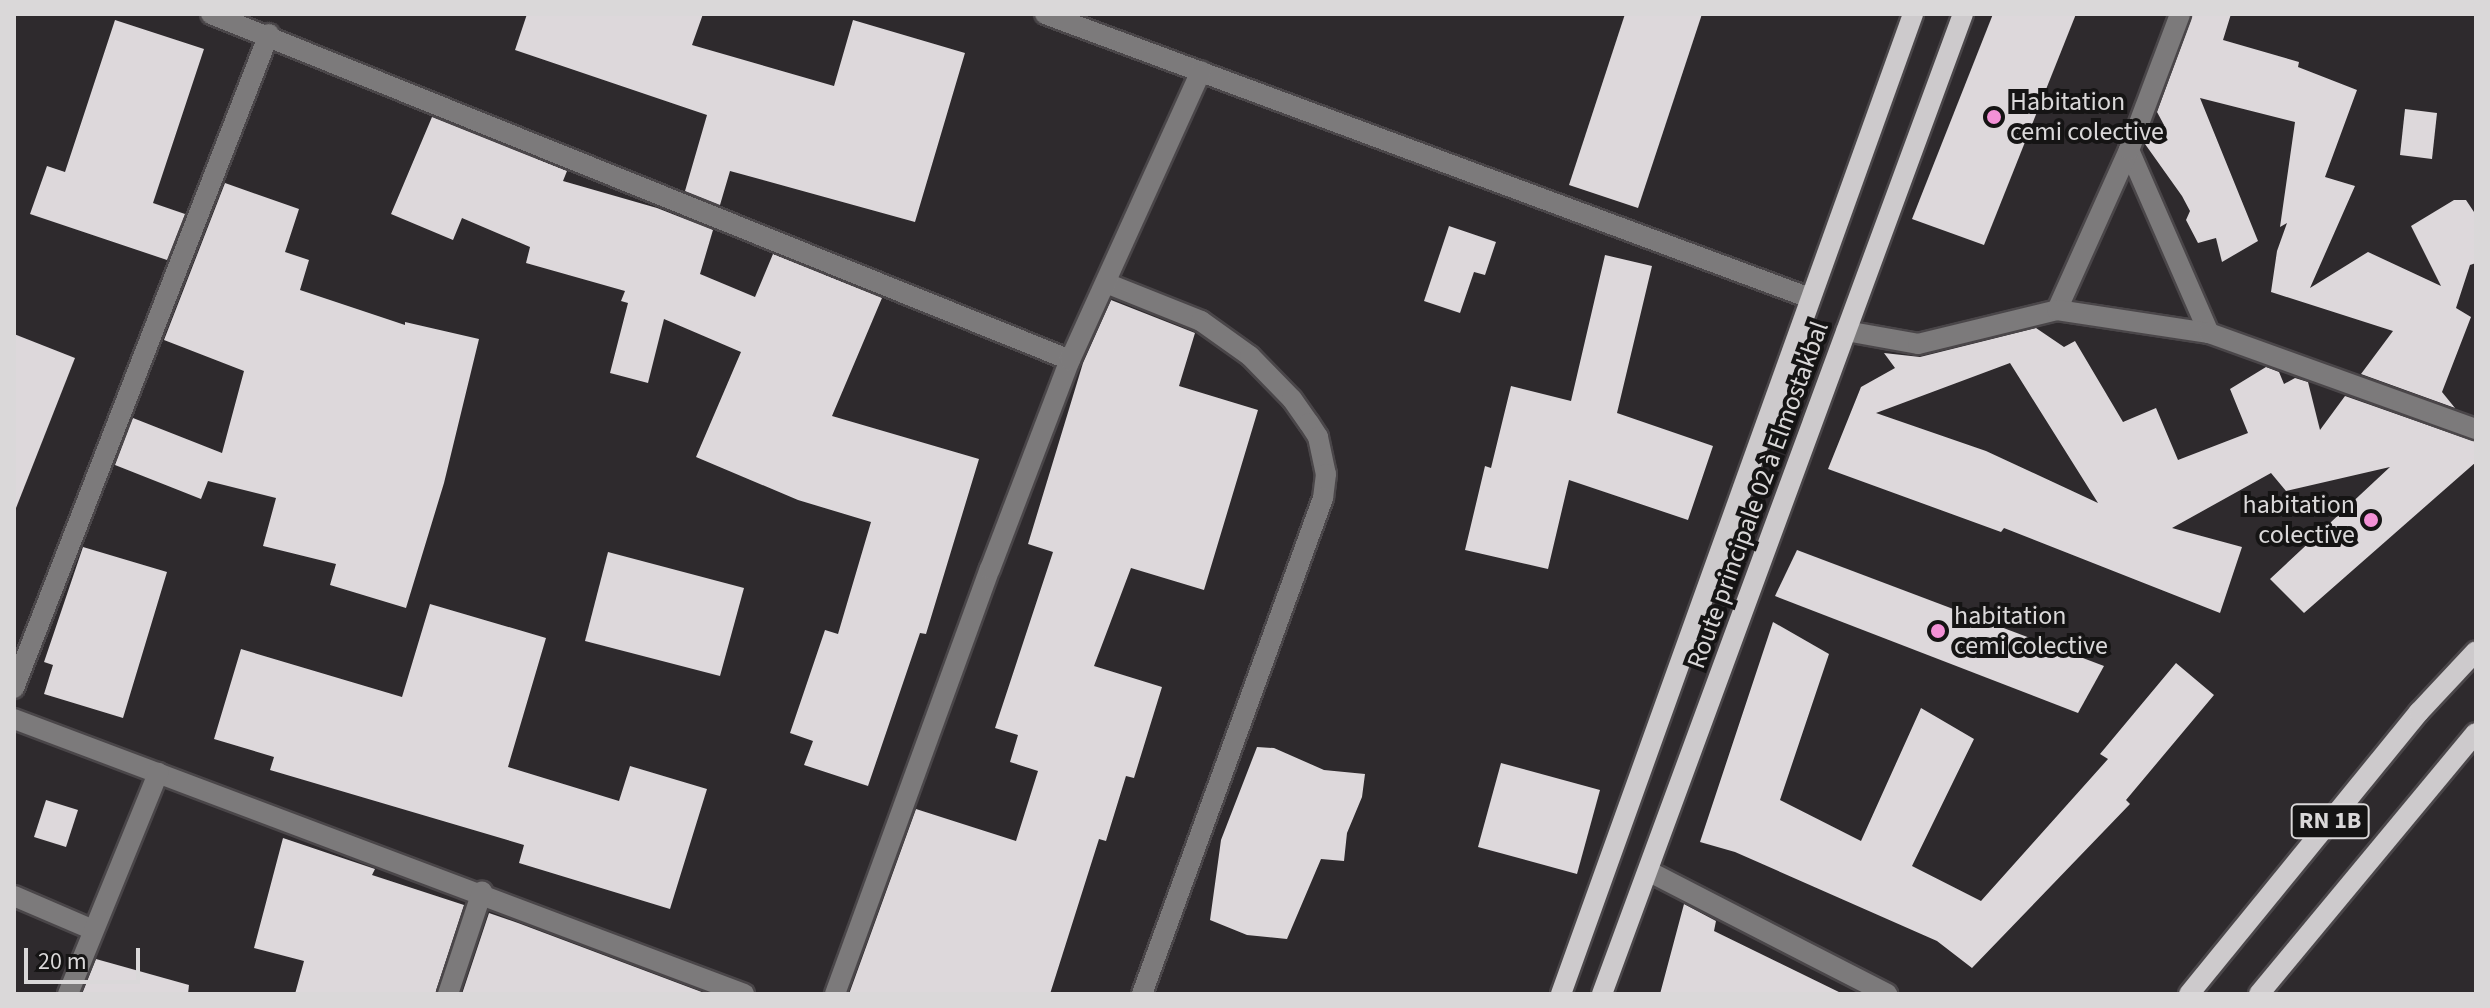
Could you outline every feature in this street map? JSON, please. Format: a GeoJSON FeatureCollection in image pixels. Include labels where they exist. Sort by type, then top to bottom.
{"type":"FeatureCollection","features":[{"type":"Feature","properties":{"kind":"main road","name":"Route principale 02 à Elmostakbal"},"geometry":{"type":"LineString","coordinates":[[1561,994],[1913,14]]}},
{"type":"Feature","properties":{"kind":"main road","name":"Route principale 02 à Elmostakbal"},"geometry":{"type":"LineString","coordinates":[[1602,994],[1963,14]]}},
{"type":"Feature","properties":{"kind":"main road","name":"RN 1B"},"geometry":{"type":"LineString","coordinates":[[2189,994],[2419,712],[2476,651]]}},
{"type":"Feature","properties":{"kind":"main road"},"geometry":{"type":"LineString","coordinates":[[2259,994],[2476,733]]}},
{"type":"Feature","properties":{"kind":"street"},"geometry":{"type":"LineString","coordinates":[[211,14],[269,34],[1070,360]]}},
{"type":"Feature","properties":{"kind":"street"},"geometry":{"type":"LineString","coordinates":[[1045,14],[1096,23],[1201,71],[1810,298]]}},
{"type":"Feature","properties":{"kind":"street"},"geometry":{"type":"LineString","coordinates":[[2057,310],[2129,150],[2180,14]]}},
{"type":"Feature","properties":{"kind":"street"},"geometry":{"type":"LineString","coordinates":[[14,688],[269,34]]}},
{"type":"Feature","properties":{"kind":"street"},"geometry":{"type":"LineString","coordinates":[[835,994],[1070,360],[1201,71]]}},
{"type":"Feature","properties":{"kind":"street"},"geometry":{"type":"LineString","coordinates":[[2129,150],[2209,333]]}},
{"type":"Feature","properties":{"kind":"street"},"geometry":{"type":"LineString","coordinates":[[1106,283],[1201,321],[1250,356],[1292,399],[1309,423],[1318,437],[1326,474],[1323,498],[1142,994]]}},
{"type":"Feature","properties":{"kind":"street"},"geometry":{"type":"LineString","coordinates":[[1846,331],[1918,344],[2057,310],[2209,333],[2476,429]]}},
{"type":"Feature","properties":{"kind":"street"},"geometry":{"type":"LineString","coordinates":[[14,719],[482,892],[744,994]]}},
{"type":"Feature","properties":{"kind":"street"},"geometry":{"type":"LineString","coordinates":[[68,994],[91,929],[158,773]]}},
{"type":"Feature","properties":{"kind":"street"},"geometry":{"type":"LineString","coordinates":[[1648,871],[1887,994]]}},
{"type":"Feature","properties":{"kind":"street"},"geometry":{"type":"LineString","coordinates":[[448,994],[482,892]]}},
{"type":"Feature","properties":{"kind":"street"},"geometry":{"type":"LineString","coordinates":[[14,896],[91,929]]}},
{"type":"Feature","properties":{"kind":"building"},"geometry":{"type":"Polygon","coordinates":[[[527,14],[703,14],[692,45],[834,86],[853,20],[965,53],[915,222],[730,171],[720,205],[685,191],[707,115],[515,50],[527,14]]]}},
{"type":"Feature","properties":{"kind":"building"},"geometry":{"type":"Polygon","coordinates":[[[1625,14],[1702,14],[1638,208],[1569,185],[1625,14]]]}},
{"type":"Feature","properties":{"kind":"building","name":"Habitation cemi colective"},"geometry":{"type":"Polygon","coordinates":[[[1993,14],[2076,14],[1984,245],[1912,219],[1993,14]]]}},
{"type":"Feature","properties":{"kind":"building"},"geometry":{"type":"Polygon","coordinates":[[[2193,14],[2231,14],[2223,40],[2299,62],[2298,67],[2357,90],[2325,177],[2355,186],[2310,288],[2368,252],[2441,286],[2411,226],[2454,200],[2466,200],[2476,215],[2476,263],[2470,265],[2456,308],[2471,317],[2442,392],[2455,408],[2361,374],[2393,331],[2271,292],[2277,251],[2287,223],[2280,227],[2295,122],[2200,98],[2258,241],[2222,262],[2216,238],[2198,243],[2186,220],[2190,211],[2182,196],[2145,144],[2148,137],[2164,125],[2157,112],[2193,14]]]}},
{"type":"Feature","properties":{"kind":"building"},"geometry":{"type":"Polygon","coordinates":[[[115,20],[204,49],[153,203],[185,214],[167,260],[30,214],[47,166],[65,172],[115,20]]]}},
{"type":"Feature","properties":{"kind":"building"},"geometry":{"type":"Polygon","coordinates":[[[2405,109],[2437,113],[2432,159],[2400,155],[2405,109]]]}},
{"type":"Feature","properties":{"kind":"building"},"geometry":{"type":"Polygon","coordinates":[[[432,117],[567,171],[563,181],[657,208],[713,230],[700,274],[755,297],[773,254],[882,298],[832,416],[979,459],[926,634],[920,633],[868,786],[804,765],[813,741],[790,733],[825,630],[838,634],[871,522],[798,500],[696,457],[741,352],[664,319],[648,383],[610,373],[628,303],[621,301],[625,291],[526,263],[530,247],[462,218],[453,240],[391,214],[432,117]]]}},
{"type":"Feature","properties":{"kind":"building"},"geometry":{"type":"Polygon","coordinates":[[[225,183],[299,209],[285,252],[309,260],[300,290],[405,325],[405,322],[479,339],[444,483],[406,608],[330,585],[336,564],[263,546],[276,498],[208,481],[201,499],[115,465],[133,418],[222,453],[244,371],[164,340],[225,183]]]}},
{"type":"Feature","properties":{"kind":"building"},"geometry":{"type":"Polygon","coordinates":[[[1449,226],[1496,242],[1485,275],[1474,272],[1460,313],[1424,301],[1449,226]]]}},
{"type":"Feature","properties":{"kind":"building"},"geometry":{"type":"Polygon","coordinates":[[[1605,255],[1652,266],[1617,413],[1713,446],[1688,520],[1569,480],[1548,569],[1465,550],[1485,466],[1491,468],[1511,386],[1571,401],[1605,255]]]}},
{"type":"Feature","properties":{"kind":"building"},"geometry":{"type":"Polygon","coordinates":[[[1111,300],[1195,333],[1179,386],[1258,410],[1204,590],[1131,568],[1094,666],[1162,687],[1134,778],[1126,776],[1106,841],[1099,839],[1050,994],[849,994],[916,809],[1016,841],[1038,771],[1010,762],[1018,735],[995,728],[1053,552],[1028,544],[1083,363],[1111,300]]]}},
{"type":"Feature","properties":{"kind":"building"},"geometry":{"type":"Polygon","coordinates":[[[2036,328],[2064,347],[2075,341],[2123,422],[2156,408],[2178,460],[2248,433],[2230,389],[2266,367],[2279,372],[2284,384],[2295,378],[2308,382],[2320,430],[2345,396],[2476,442],[2476,462],[2304,613],[2270,579],[2390,467],[2286,491],[2271,473],[2172,528],[2242,547],[2220,613],[2004,528],[2001,532],[1828,469],[1861,387],[1895,368],[1884,353],[1920,357],[2036,328]],[[2010,363],[1876,413],[1986,451],[2098,503],[2010,363]]]}},
{"type":"Feature","properties":{"kind":"building"},"geometry":{"type":"Polygon","coordinates":[[[14,334],[75,358],[16,508],[14,508],[14,334]]]}},
{"type":"Feature","properties":{"kind":"building"},"geometry":{"type":"Polygon","coordinates":[[[83,547],[167,572],[123,718],[44,694],[53,665],[44,662],[83,547]]]}},
{"type":"Feature","properties":{"kind":"building","name":"habitation cemi colective"},"geometry":{"type":"Polygon","coordinates":[[[1797,550],[2104,666],[2078,713],[1775,596],[1797,550]]]}},
{"type":"Feature","properties":{"kind":"building"},"geometry":{"type":"Polygon","coordinates":[[[608,552],[744,588],[720,676],[585,641],[608,552]]]}},
{"type":"Feature","properties":{"kind":"building"},"geometry":{"type":"Polygon","coordinates":[[[430,604],[546,638],[508,767],[619,801],[630,766],[707,789],[670,909],[519,863],[524,845],[270,770],[274,757],[214,739],[241,649],[402,697],[430,604]]]}},
{"type":"Feature","properties":{"kind":"building"},"geometry":{"type":"Polygon","coordinates":[[[1773,622],[1829,654],[1780,800],[1861,841],[1921,708],[1974,739],[1912,866],[1981,901],[2108,759],[2100,754],[2176,663],[2214,695],[2126,800],[2130,804],[1972,968],[1937,941],[1735,852],[1700,842],[1773,622]]]}},
{"type":"Feature","properties":{"kind":"building"},"geometry":{"type":"Polygon","coordinates":[[[1257,747],[1274,748],[1324,770],[1365,774],[1362,797],[1347,833],[1344,861],[1321,859],[1287,939],[1247,935],[1210,920],[1221,840],[1257,747]]]}},
{"type":"Feature","properties":{"kind":"building"},"geometry":{"type":"Polygon","coordinates":[[[1501,763],[1600,790],[1577,874],[1478,847],[1501,763]]]}},
{"type":"Feature","properties":{"kind":"building"},"geometry":{"type":"Polygon","coordinates":[[[46,800],[78,810],[66,847],[34,837],[46,800]]]}},
{"type":"Feature","properties":{"kind":"building"},"geometry":{"type":"Polygon","coordinates":[[[283,838],[375,869],[372,875],[464,905],[435,994],[295,994],[304,961],[254,948],[283,838]]]}},
{"type":"Feature","properties":{"kind":"building"},"geometry":{"type":"Polygon","coordinates":[[[1684,904],[1716,921],[1714,931],[1843,994],[1660,994],[1684,904]]]}},
{"type":"Feature","properties":{"kind":"building"},"geometry":{"type":"Polygon","coordinates":[[[489,913],[518,923],[707,994],[462,994],[489,913]]]}},
{"type":"Feature","properties":{"kind":"building"},"geometry":{"type":"Polygon","coordinates":[[[96,959],[189,985],[188,994],[82,994],[96,959]]]}},
{"type":"Feature","properties":{"kind":"place","name":"Habitation cemi colective"},"geometry":{"type":"Point","coordinates":[1994,117]}},
{"type":"Feature","properties":{"kind":"place","name":"habitation colective"},"geometry":{"type":"Point","coordinates":[2371,520]}},
{"type":"Feature","properties":{"kind":"place","name":"habitation cemi colective"},"geometry":{"type":"Point","coordinates":[1938,631]}}]}
